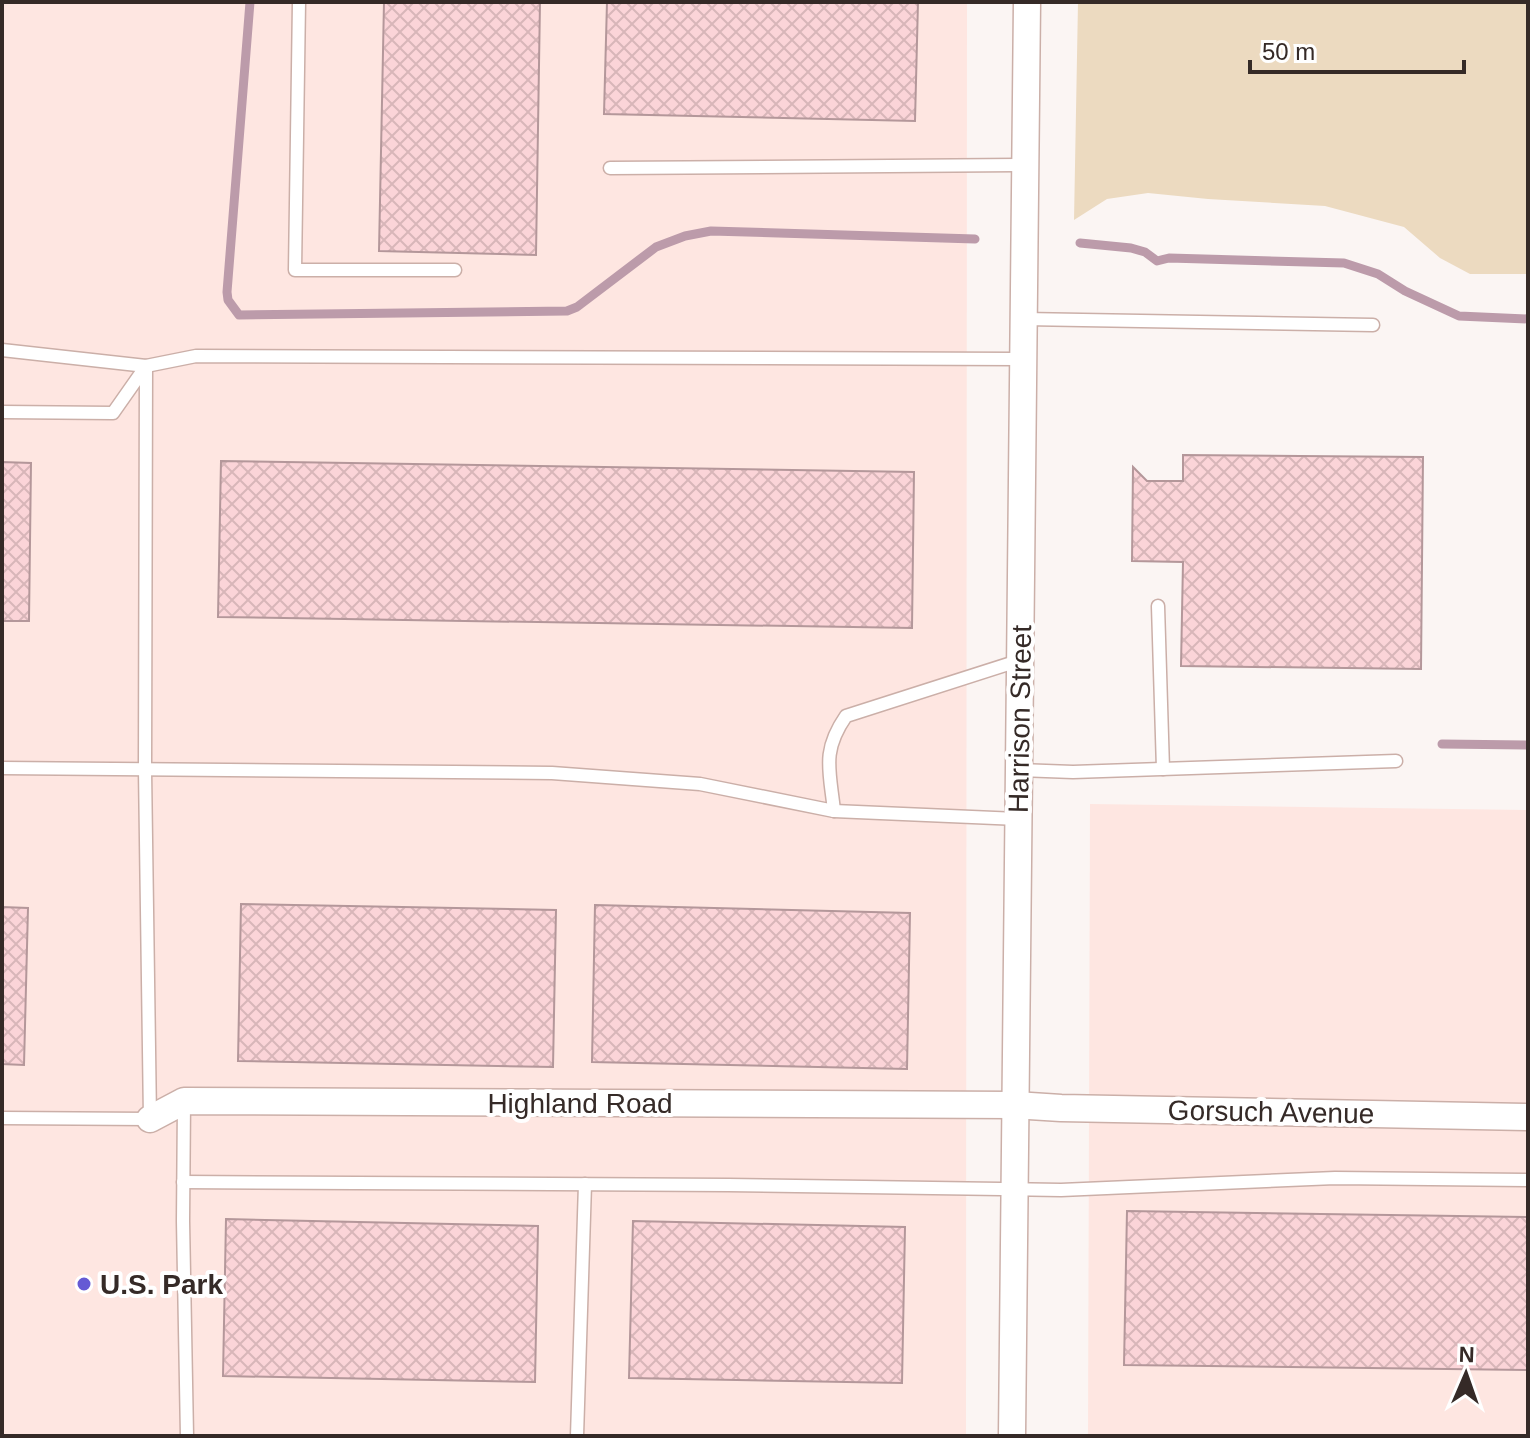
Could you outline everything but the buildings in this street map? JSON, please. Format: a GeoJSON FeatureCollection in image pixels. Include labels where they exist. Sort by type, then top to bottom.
{"type":"FeatureCollection","features":[{"type":"Feature","properties":{"kind":"street","name":"Harrison Street"},"geometry":{"type":"LineString","coordinates":[[1012,1436],[1027,2]]}},
{"type":"Feature","properties":{"kind":"street","name":"Highland Road"},"geometry":{"type":"LineString","coordinates":[[150,1119],[184,1101],[1014,1105]]}},
{"type":"Feature","properties":{"kind":"street","name":"Gorsuch Avenue"},"geometry":{"type":"LineString","coordinates":[[1014,1105],[1528,1117]]}},
{"type":"Feature","properties":{"kind":"lane"},"geometry":{"type":"LineString","coordinates":[[299,2],[295,270],[455,270]]}},
{"type":"Feature","properties":{"kind":"lane"},"geometry":{"type":"LineString","coordinates":[[610,168],[1025,165]]}},
{"type":"Feature","properties":{"kind":"lane"},"geometry":{"type":"LineString","coordinates":[[1024,319],[1373,325]]}},
{"type":"Feature","properties":{"kind":"lane"},"geometry":{"type":"LineString","coordinates":[[2,350],[146,366],[196,356],[1024,359]]}},
{"type":"Feature","properties":{"kind":"lane"},"geometry":{"type":"LineString","coordinates":[[2,412],[113,413],[146,366]]}},
{"type":"Feature","properties":{"kind":"lane"},"geometry":{"type":"LineString","coordinates":[[2,1118],[150,1119],[145,770],[146,366]]}},
{"type":"Feature","properties":{"kind":"lane"},"geometry":{"type":"LineString","coordinates":[[1158,606],[1163,769]]}},
{"type":"Feature","properties":{"kind":"lane"},"geometry":{"type":"LineString","coordinates":[[834,811],[828,756],[832,735],[846,716],[1021,660]]}},
{"type":"Feature","properties":{"kind":"lane"},"geometry":{"type":"LineString","coordinates":[[1019,770],[1073,772],[1396,761]]}},
{"type":"Feature","properties":{"kind":"lane"},"geometry":{"type":"LineString","coordinates":[[2,768],[552,773],[700,784],[834,811],[1019,819]]}},
{"type":"Feature","properties":{"kind":"lane"},"geometry":{"type":"LineString","coordinates":[[184,1101],[187,1436]]}},
{"type":"Feature","properties":{"kind":"lane"},"geometry":{"type":"LineString","coordinates":[[183,1182],[1014,1190],[1335,1178],[1528,1180]]}},
{"type":"Feature","properties":{"kind":"lane"},"geometry":{"type":"LineString","coordinates":[[577,1436],[585,1184]]}},
{"type":"Feature","properties":{"kind":"shaded area"},"geometry":{"type":"Polygon","coordinates":[[[2,2],[967,2],[966,1436],[2,1436],[2,2]]]}},
{"type":"Feature","properties":{"kind":"shaded area"},"geometry":{"type":"Polygon","coordinates":[[[1078,2],[1528,2],[1528,274],[1470,274],[1440,258],[1404,227],[1325,206],[1148,193],[1107,199],[1074,220],[1078,2]]]}},
{"type":"Feature","properties":{"kind":"shaded area"},"geometry":{"type":"Polygon","coordinates":[[[1090,804],[1528,810],[1528,1436],[1088,1436],[1090,804]]]}},
{"type":"Feature","properties":{"kind":"waterway"},"geometry":{"type":"LineString","coordinates":[[250,2],[227,292],[228,300],[239,315],[567,311],[577,307],[656,247],[685,236],[711,231],[975,239]]}},
{"type":"Feature","properties":{"kind":"waterway"},"geometry":{"type":"LineString","coordinates":[[1080,243],[1131,248],[1145,252],[1157,261],[1169,258],[1344,263],[1378,274],[1405,291],[1459,316],[1528,319]]}},
{"type":"Feature","properties":{"kind":"waterway"},"geometry":{"type":"LineString","coordinates":[[1442,744],[1528,745]]}},
{"type":"Feature","properties":{"kind":"place","name":"U.S. Park"},"geometry":{"type":"Point","coordinates":[84,1284]}}]}
